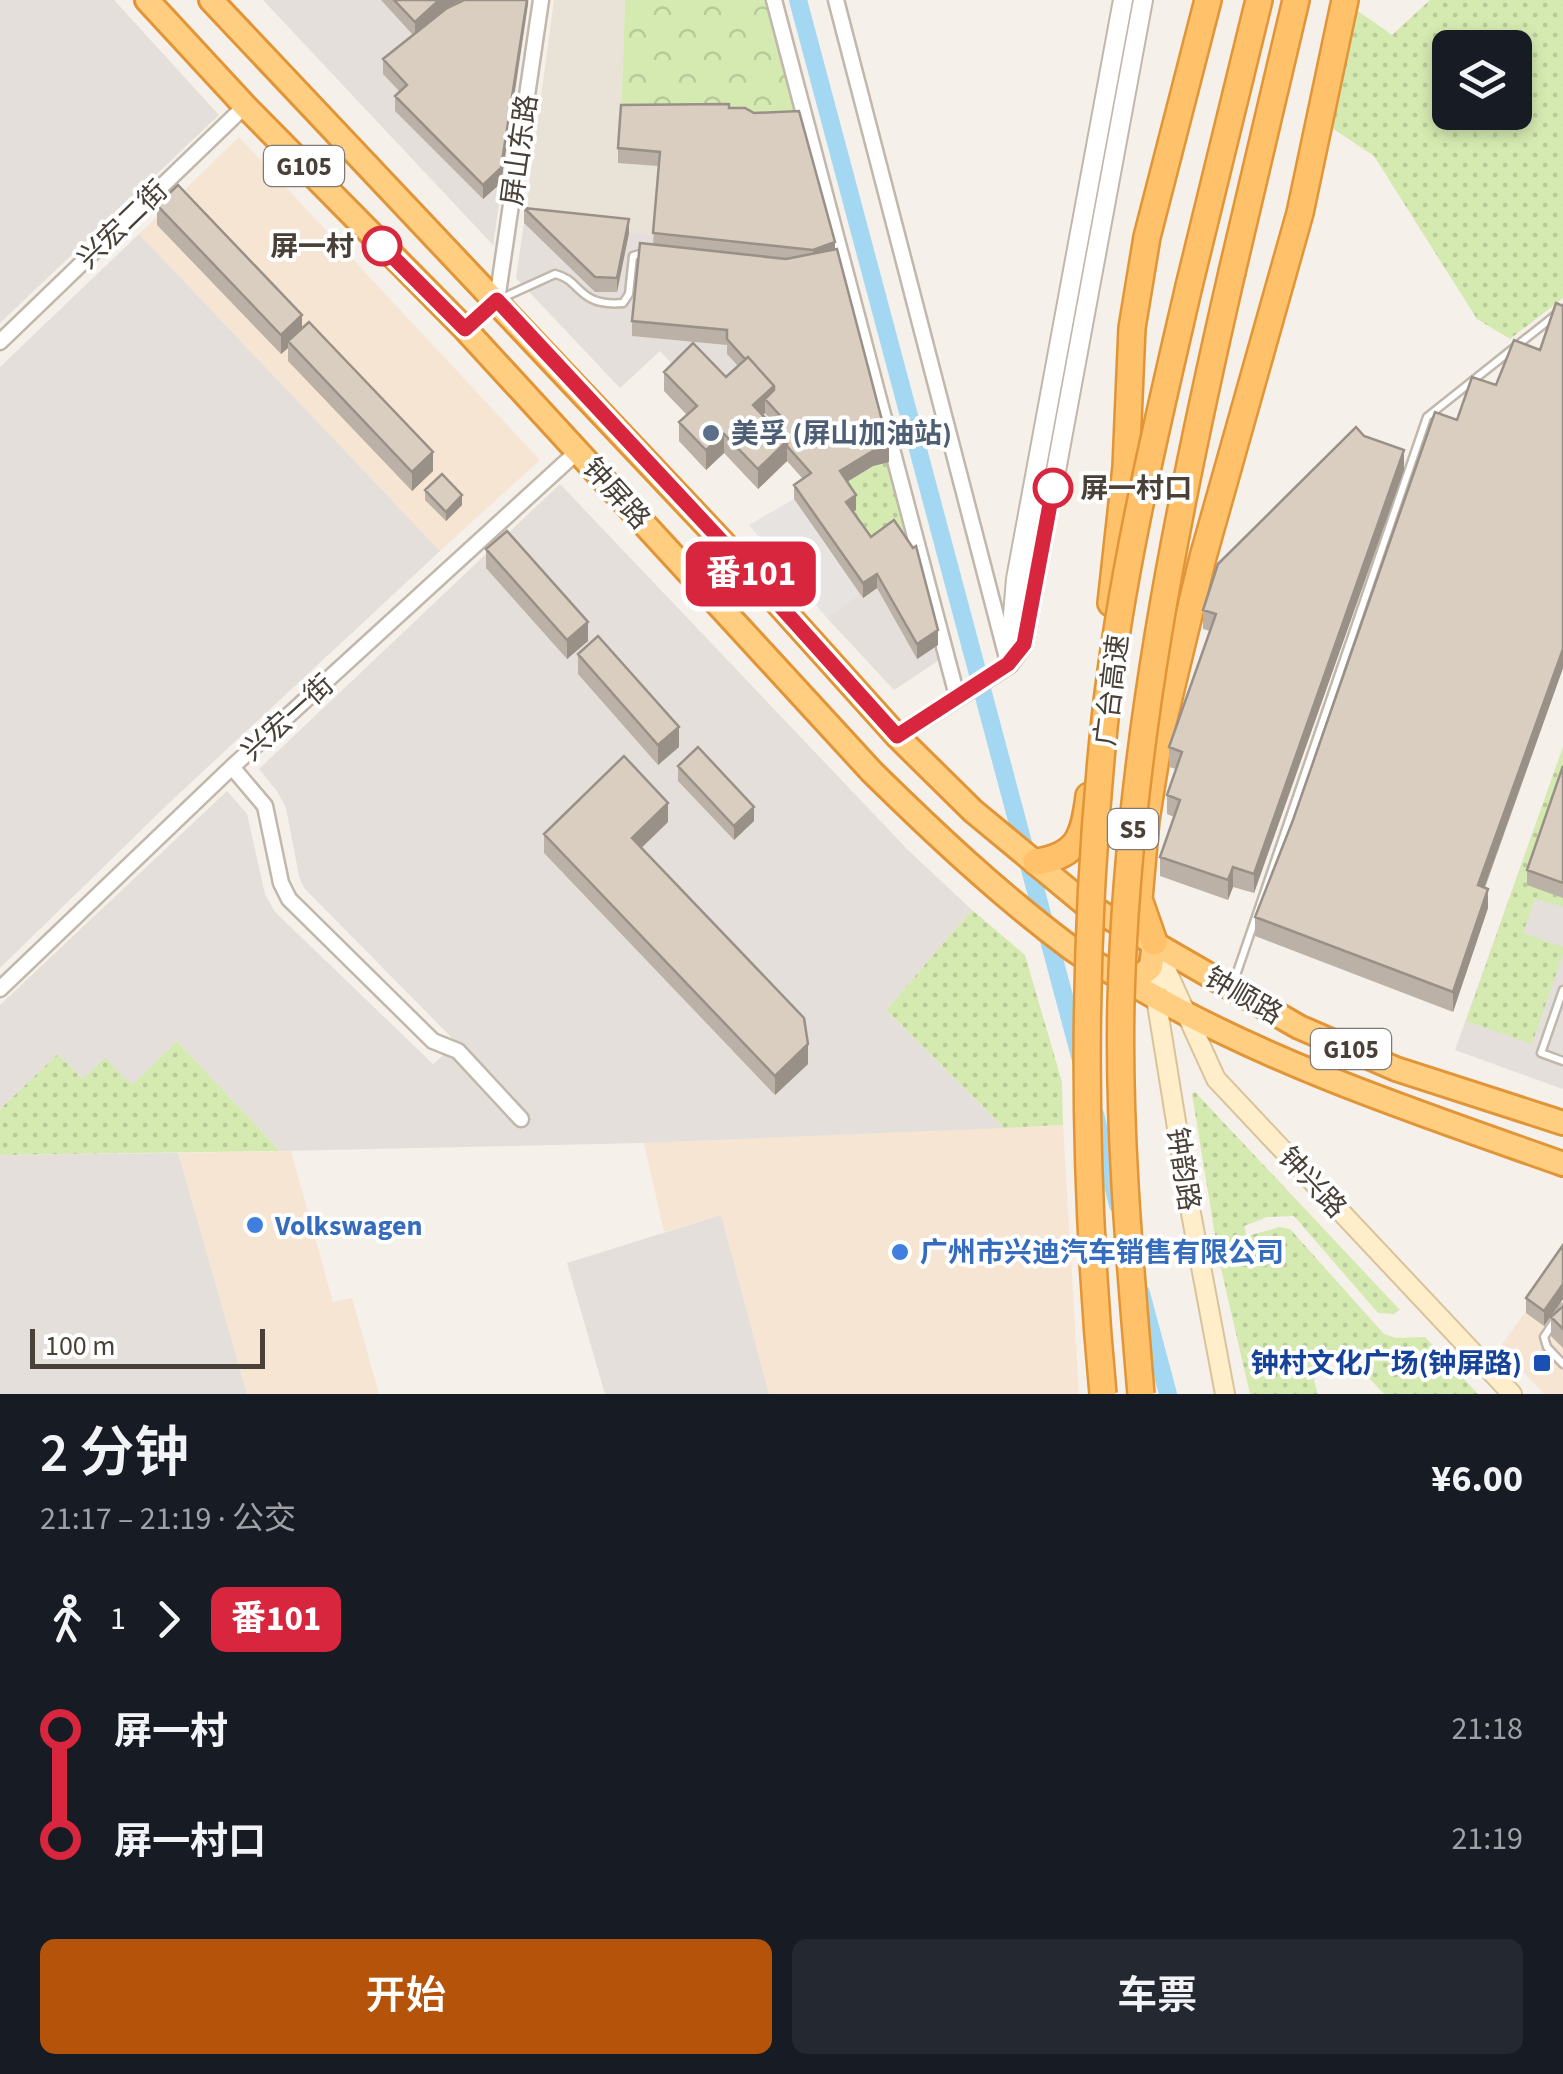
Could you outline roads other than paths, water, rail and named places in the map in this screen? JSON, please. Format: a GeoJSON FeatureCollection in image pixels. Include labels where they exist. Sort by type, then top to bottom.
{"type":"FeatureCollection","features":[{"type":"Feature","properties":{"kind":"highway","name":"钟屏路"},"geometry":{"type":"LineString","coordinates":[[146,0],[465,329],[872,772],[943,842],[1074,950],[1156,998]]}},
{"type":"Feature","properties":{"kind":"highway","name":"钟屏路"},"geometry":{"type":"LineString","coordinates":[[211,0],[497,300],[897,736],[973,811],[1084,902],[1154,942]]}},
{"type":"Feature","properties":{"kind":"highway"},"geometry":{"type":"LineString","coordinates":[[1036,862],[1054,860],[1076,845],[1086,816],[1126,467],[1132,328],[1147,236],[1208,0]]}},
{"type":"Feature","properties":{"kind":"highway","name":"广台高速"},"geometry":{"type":"LineString","coordinates":[[1103,1394],[1088,1222],[1087,986],[1092,860],[1106,716],[1124,590],[1150,456],[1260,0]]}},
{"type":"Feature","properties":{"kind":"highway","name":"广台高速"},"geometry":{"type":"LineString","coordinates":[[1141,1394],[1128,1245],[1121,1071],[1131,842],[1154,666],[1185,477],[1296,0]]}},
{"type":"Feature","properties":{"kind":"highway"},"geometry":{"type":"LineString","coordinates":[[1125,980],[1139,977],[1151,967],[1154,942],[1139,899],[1159,739],[1203,557],[1300,213],[1345,0]]}},
{"type":"Feature","properties":{"kind":"highway","name":"钟顺路"},"geometry":{"type":"LineString","coordinates":[[1154,942],[1299,1027],[1396,1069],[1563,1123]]}},
{"type":"Feature","properties":{"kind":"highway","name":"钟顺路"},"geometry":{"type":"LineString","coordinates":[[1156,998],[1385,1101],[1563,1164]]}},
{"type":"Feature","properties":{"kind":"main road","name":"钟韵路"},"geometry":{"type":"LineString","coordinates":[[1154,942],[1156,998],[1225,1394]]}},
{"type":"Feature","properties":{"kind":"main road","name":"钟兴路"},"geometry":{"type":"LineString","coordinates":[[1154,942],[1216,1079],[1512,1394]]}},
{"type":"Feature","properties":{"kind":"street","name":"屏山东路"},"geometry":{"type":"LineString","coordinates":[[497,300],[541,0]]}},
{"type":"Feature","properties":{"kind":"street"},"geometry":{"type":"LineString","coordinates":[[774,0],[964,691]]}},
{"type":"Feature","properties":{"kind":"street"},"geometry":{"type":"LineString","coordinates":[[836,0],[1008,664]]}},
{"type":"Feature","properties":{"kind":"street"},"geometry":{"type":"LineString","coordinates":[[1008,664],[1016,578],[1123,0]]}},
{"type":"Feature","properties":{"kind":"street"},"geometry":{"type":"LineString","coordinates":[[897,736],[1008,664],[1024,644],[1143,0]]}},
{"type":"Feature","properties":{"kind":"street","name":"兴宏二街"},"geometry":{"type":"LineString","coordinates":[[0,342],[245,106]]}},
{"type":"Feature","properties":{"kind":"street"},"geometry":{"type":"LineString","coordinates":[[465,329],[497,300]]}},
{"type":"Feature","properties":{"kind":"street","name":"兴宏一街"},"geometry":{"type":"LineString","coordinates":[[0,989],[232,767],[578,450]]}},
{"type":"Feature","properties":{"kind":"street"},"geometry":{"type":"LineString","coordinates":[[232,767],[266,806],[281,883],[289,899],[433,1042],[458,1051],[521,1119]]}},
{"type":"Feature","properties":{"kind":"lane"},"geometry":{"type":"LineString","coordinates":[[497,300],[555,274],[563,276],[592,301],[623,303],[629,294],[633,256],[646,252],[664,254]]}},
{"type":"Feature","properties":{"kind":"lane"},"geometry":{"type":"LineString","coordinates":[[1231,990],[1427,417],[1563,309]]}},
{"type":"Feature","properties":{"kind":"lane"},"geometry":{"type":"LineString","coordinates":[[1563,990],[1541,1053],[1563,1060]]}},
{"type":"Feature","properties":{"kind":"lane"},"geometry":{"type":"LineString","coordinates":[[1563,1308],[1544,1336],[1546,1347],[1563,1364]]}},
{"type":"Feature","properties":{"kind":"waterway"},"geometry":{"type":"LineString","coordinates":[[798,0],[1081,1060]]}},
{"type":"Feature","properties":{"kind":"waterway"},"geometry":{"type":"LineString","coordinates":[[1095,1114],[1118,1205]]}},
{"type":"Feature","properties":{"kind":"waterway"},"geometry":{"type":"LineString","coordinates":[[1141,1293],[1168,1394]]}},
{"type":"Feature","properties":{"kind":"place","name":"屏一村"},"geometry":{"type":"Point","coordinates":[382,246]}},
{"type":"Feature","properties":{"kind":"place","name":"美孚 (屏山加油站)"},"geometry":{"type":"Point","coordinates":[711,433]}},
{"type":"Feature","properties":{"kind":"place","name":"屏一村口"},"geometry":{"type":"Point","coordinates":[1053,488]}},
{"type":"Feature","properties":{"kind":"place","name":"Volkswagen"},"geometry":{"type":"Point","coordinates":[255,1225]}},
{"type":"Feature","properties":{"kind":"place","name":"广州市兴迪汽车销售有限公司"},"geometry":{"type":"Point","coordinates":[900,1252]}},
{"type":"Feature","properties":{"kind":"place","name":"钟村文化广场(钟屏路)"},"geometry":{"type":"Point","coordinates":[1542,1363]}}]}
